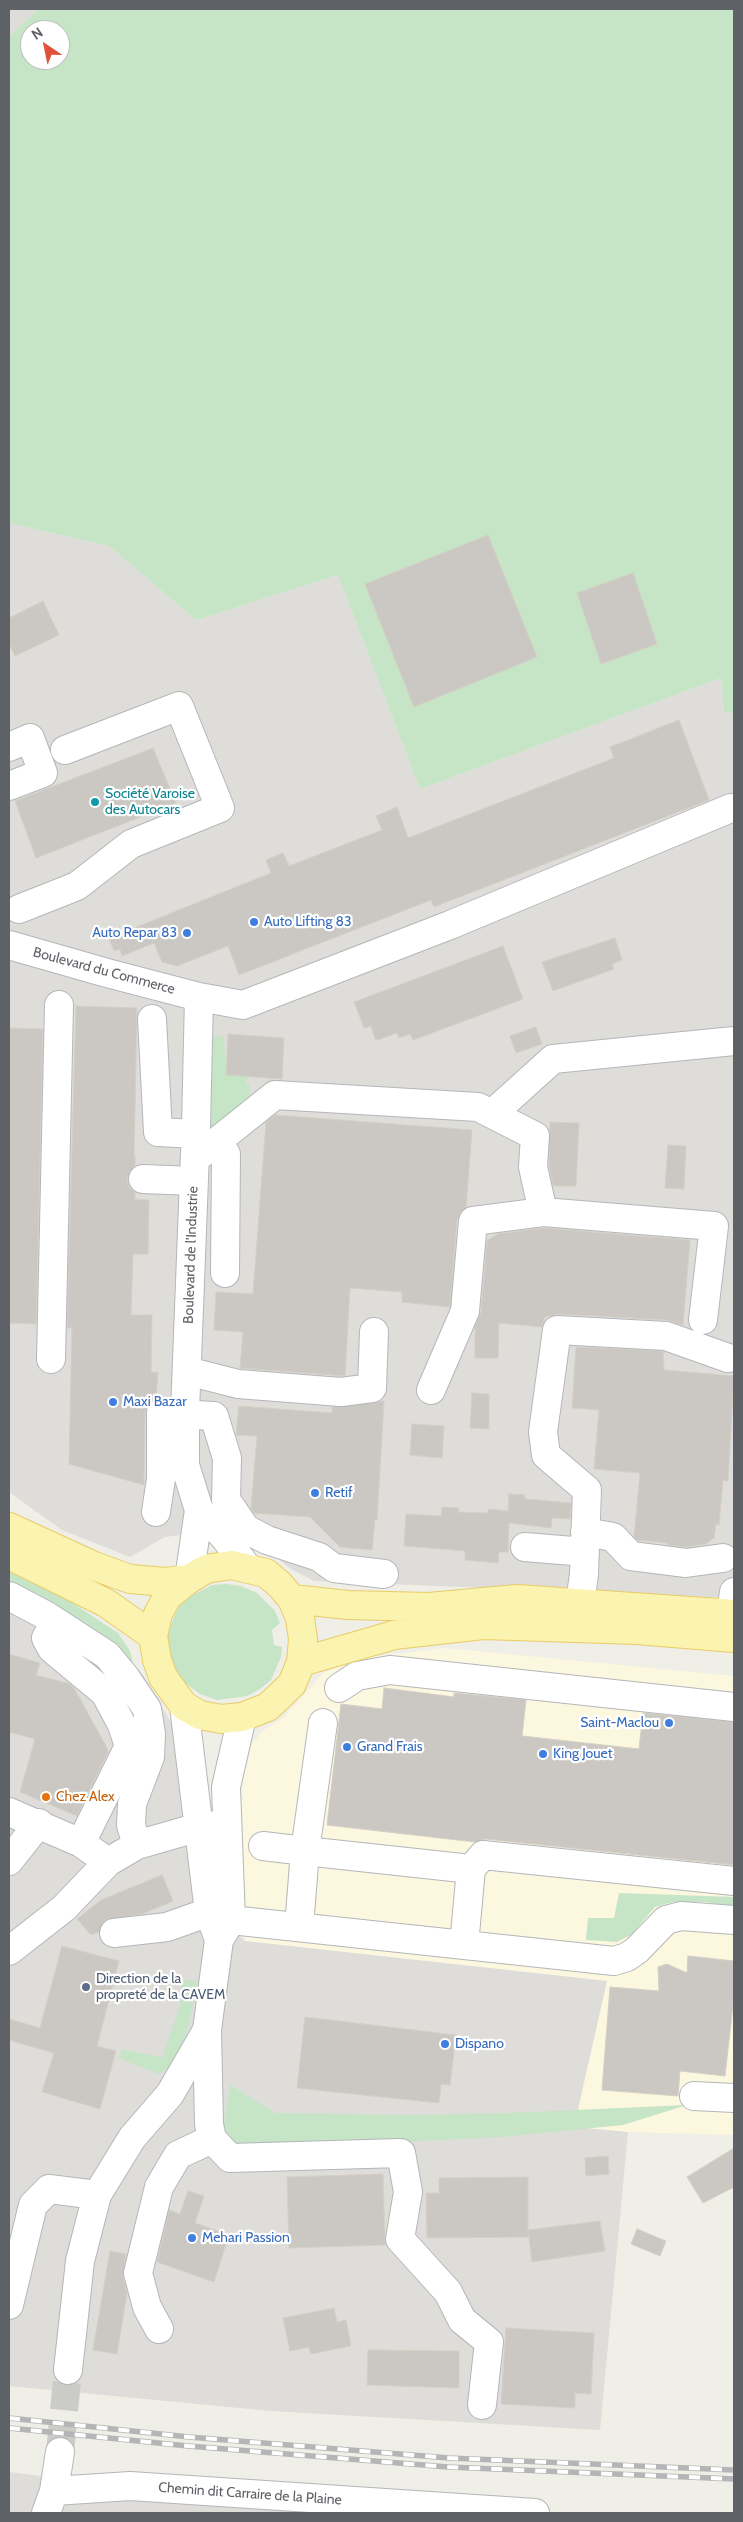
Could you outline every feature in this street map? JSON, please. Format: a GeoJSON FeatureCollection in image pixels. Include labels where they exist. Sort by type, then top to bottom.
{"type":"FeatureCollection","features":[{"type":"Feature","properties":{"kind":"main road"},"geometry":{"type":"LineString","coordinates":[[9,1527],[94,1566],[130,1579],[166,1582],[189,1578]]}},
{"type":"Feature","properties":{"kind":"main road"},"geometry":{"type":"LineString","coordinates":[[9,1555],[106,1603],[153,1636]]}},
{"type":"Feature","properties":{"kind":"main road"},"geometry":{"type":"LineString","coordinates":[[231,1565],[247,1567],[266,1573],[292,1599],[300,1618],[303,1639],[301,1662],[292,1684],[268,1707],[242,1717],[221,1719],[200,1715],[184,1706],[163,1677],[157,1660],[153,1636],[158,1614],[167,1597],[189,1578],[206,1569],[231,1565]]}},
{"type":"Feature","properties":{"kind":"main road"},"geometry":{"type":"LineString","coordinates":[[292,1599],[348,1605],[429,1607],[518,1600],[733,1615]]}},
{"type":"Feature","properties":{"kind":"main road"},"geometry":{"type":"LineString","coordinates":[[301,1662],[394,1635],[483,1625],[636,1630],[733,1615]]}},
{"type":"Feature","properties":{"kind":"street"},"geometry":{"type":"LineString","coordinates":[[10,946],[14,901],[77,886],[131,844],[220,808],[179,706],[65,750]]}},
{"type":"Feature","properties":{"kind":"street"},"geometry":{"type":"LineString","coordinates":[[9,747],[30,738],[43,773],[9,786]]}},
{"type":"Feature","properties":{"kind":"street","name":"Boulevard du Commerce"},"geometry":{"type":"LineString","coordinates":[[10,946],[198,997],[243,1006],[450,924],[730,808]]}},
{"type":"Feature","properties":{"kind":"street","name":"Boulevard de l'Industrie"},"geometry":{"type":"LineString","coordinates":[[198,997],[201,1154],[187,1371],[185,1465],[199,1510],[225,1538],[247,1567]]}},
{"type":"Feature","properties":{"kind":"street"},"geometry":{"type":"LineString","coordinates":[[50,1359],[59,1005]]}},
{"type":"Feature","properties":{"kind":"street"},"geometry":{"type":"LineString","coordinates":[[152,1019],[158,1132],[201,1154],[226,1154],[225,1273]]}},
{"type":"Feature","properties":{"kind":"street"},"geometry":{"type":"LineString","coordinates":[[492,1114],[553,1059],[734,1041]]}},
{"type":"Feature","properties":{"kind":"street"},"geometry":{"type":"LineString","coordinates":[[143,1180],[201,1154],[275,1095],[478,1108],[536,1136],[533,1166],[543,1212]]}},
{"type":"Feature","properties":{"kind":"street"},"geometry":{"type":"LineString","coordinates":[[431,1390],[464,1311],[473,1221],[543,1212],[714,1226],[703,1320]]}},
{"type":"Feature","properties":{"kind":"street"},"geometry":{"type":"LineString","coordinates":[[580,1603],[587,1490],[546,1455],[543,1432],[557,1330],[666,1336],[728,1358]]}},
{"type":"Feature","properties":{"kind":"street"},"geometry":{"type":"LineString","coordinates":[[187,1371],[238,1384],[341,1392],[372,1388],[374,1332]]}},
{"type":"Feature","properties":{"kind":"street"},"geometry":{"type":"LineString","coordinates":[[156,1512],[161,1479],[162,1413],[185,1412],[214,1416],[228,1458],[226,1500],[246,1529],[266,1540],[319,1557],[334,1568],[384,1574]]}},
{"type":"Feature","properties":{"kind":"street","name":"Boulevard de l'Industrie"},"geometry":{"type":"LineString","coordinates":[[189,1578],[199,1510]]}},
{"type":"Feature","properties":{"kind":"street"},"geometry":{"type":"LineString","coordinates":[[525,1547],[585,1542],[613,1537],[631,1556],[686,1563],[723,1558]]}},
{"type":"Feature","properties":{"kind":"street"},"geometry":{"type":"LineString","coordinates":[[9,1596],[107,1655],[126,1678],[146,1709],[151,1734],[150,1757],[132,1804],[131,1825],[137,1845]]}},
{"type":"Feature","properties":{"kind":"street"},"geometry":{"type":"LineString","coordinates":[[55,1622],[46,1638],[52,1649],[105,1693],[122,1725],[129,1746],[81,1843]]}},
{"type":"Feature","properties":{"kind":"street"},"geometry":{"type":"LineString","coordinates":[[340,1688],[358,1676],[390,1670],[734,1707]]}},
{"type":"Feature","properties":{"kind":"street"},"geometry":{"type":"LineString","coordinates":[[184,1706],[199,1827],[220,1924]]}},
{"type":"Feature","properties":{"kind":"street"},"geometry":{"type":"LineString","coordinates":[[242,1717],[226,1787],[226,1824],[220,1924],[207,2030],[209,2124],[212,2139],[230,2158],[401,2153],[408,2192],[400,2239],[448,2292],[462,2320],[489,2342],[482,2405]]}},
{"type":"Feature","properties":{"kind":"street"},"geometry":{"type":"LineString","coordinates":[[299,1928],[306,1851],[324,1723]]}},
{"type":"Feature","properties":{"kind":"street"},"geometry":{"type":"LineString","coordinates":[[9,1812],[39,1823],[81,1843],[108,1862]]}},
{"type":"Feature","properties":{"kind":"street"},"geometry":{"type":"LineString","coordinates":[[9,1861],[39,1823]]}},
{"type":"Feature","properties":{"kind":"street"},"geometry":{"type":"LineString","coordinates":[[9,1951],[64,1908],[108,1862],[137,1845],[199,1827],[226,1824]]}},
{"type":"Feature","properties":{"kind":"street"},"geometry":{"type":"LineString","coordinates":[[263,1846],[471,1869]]}},
{"type":"Feature","properties":{"kind":"street"},"geometry":{"type":"LineString","coordinates":[[464,1945],[471,1869],[483,1855],[734,1881]]}},
{"type":"Feature","properties":{"kind":"street"},"geometry":{"type":"LineString","coordinates":[[114,1933],[166,1927],[220,1924],[299,1928],[614,1961],[627,1957],[637,1950],[652,1931],[666,1920],[681,1916],[734,1920]]}},
{"type":"Feature","properties":{"kind":"street"},"geometry":{"type":"LineString","coordinates":[[68,2370],[80,2261],[97,2194],[132,2138],[170,2094],[207,2030]]}},
{"type":"Feature","properties":{"kind":"street"},"geometry":{"type":"LineString","coordinates":[[694,2096],[734,2098]]}},
{"type":"Feature","properties":{"kind":"street"},"geometry":{"type":"LineString","coordinates":[[159,2329],[147,2307],[138,2273],[159,2187],[178,2155],[212,2139]]}},
{"type":"Feature","properties":{"kind":"street"},"geometry":{"type":"LineString","coordinates":[[10,2295],[33,2204],[49,2190],[97,2194]]}},
{"type":"Feature","properties":{"kind":"street"},"geometry":{"type":"LineString","coordinates":[[50,2502],[60,2452]]}},
{"type":"Feature","properties":{"kind":"street","name":"Chemin dit Carraire de la Plaine"},"geometry":{"type":"LineString","coordinates":[[50,2502],[130,2486],[535,2513]]}},
{"type":"Feature","properties":{"kind":"shaded area"},"geometry":{"type":"Polygon","coordinates":[[[9,9],[36,9],[36,12],[27,20],[20,20],[20,26],[9,36],[9,9]]]}},
{"type":"Feature","properties":{"kind":"shaded area"},"geometry":{"type":"Polygon","coordinates":[[[9,523],[109,546],[196,620],[338,575],[420,789],[721,678],[724,711],[734,713],[734,1598],[314,1581],[291,1569],[264,1548],[190,1534],[165,1537],[130,1557],[62,1530],[9,1492],[9,523]]]}},
{"type":"Feature","properties":{"kind":"shaded area"},"geometry":{"type":"Polygon","coordinates":[[[9,1586],[59,1612],[143,1675],[178,1734],[189,1809],[192,1896],[245,1941],[607,1981],[574,2127],[628,2132],[600,2430],[271,2411],[9,2386],[9,1586]]]}},
{"type":"Feature","properties":{"kind":"shaded area"},"geometry":{"type":"Polygon","coordinates":[[[446,1648],[734,1676],[734,2135],[628,2132],[573,2127],[607,1981],[245,1941],[238,1872],[243,1765],[251,1744],[265,1729],[283,1718],[323,1673],[361,1658],[446,1648]]]}},
{"type":"Feature","properties":{"kind":"shaded area"},"geometry":{"type":"Polygon","coordinates":[[[9,2472],[332,2513],[9,2513],[9,2472]]]}},
{"type":"Feature","properties":{"kind":"green space"},"geometry":{"type":"Polygon","coordinates":[[[36,9],[734,9],[734,713],[724,712],[721,678],[420,789],[338,575],[196,620],[109,546],[9,523],[9,36],[20,26],[20,70],[70,70],[70,20],[27,20],[36,12],[36,9]]]}},
{"type":"Feature","properties":{"kind":"green space"},"geometry":{"type":"Polygon","coordinates":[[[209,1035],[224,1037],[226,1074],[247,1076],[246,1084],[250,1085],[249,1101],[208,1140],[209,1035]]]}},
{"type":"Feature","properties":{"kind":"green space"},"geometry":{"type":"Polygon","coordinates":[[[9,1572],[68,1600],[118,1633],[130,1651],[137,1678],[9,1583],[9,1572]]]}},
{"type":"Feature","properties":{"kind":"green space"},"geometry":{"type":"Polygon","coordinates":[[[227,1584],[241,1586],[257,1593],[275,1611],[280,1623],[272,1630],[274,1645],[282,1647],[281,1657],[271,1680],[260,1689],[247,1696],[217,1700],[200,1694],[184,1682],[172,1667],[166,1637],[178,1608],[187,1598],[212,1585],[227,1584]]]}},
{"type":"Feature","properties":{"kind":"green space"},"geometry":{"type":"Polygon","coordinates":[[[619,1893],[734,1897],[734,1907],[705,1902],[673,1902],[655,1907],[631,1935],[617,1942],[586,1940],[588,1918],[614,1918],[619,1893]]]}},
{"type":"Feature","properties":{"kind":"green space"},"geometry":{"type":"Polygon","coordinates":[[[186,1980],[197,1981],[188,2028],[172,2067],[159,2074],[119,2058],[122,2049],[162,2058],[180,2006],[181,1984],[186,1980]]]}},
{"type":"Feature","properties":{"kind":"green space"},"geometry":{"type":"Polygon","coordinates":[[[230,2085],[275,2113],[412,2115],[687,2105],[623,2125],[500,2137],[416,2141],[233,2143],[222,2135],[230,2085]]]}},
{"type":"Feature","properties":{"kind":"building"},"geometry":{"type":"Polygon","coordinates":[[[488,535],[537,657],[414,707],[365,584],[488,535]]]}},
{"type":"Feature","properties":{"kind":"building"},"geometry":{"type":"Polygon","coordinates":[[[633,573],[657,644],[601,664],[577,593],[633,573]]]}},
{"type":"Feature","properties":{"kind":"building"},"geometry":{"type":"Polygon","coordinates":[[[43,601],[59,635],[15,656],[9,643],[9,618],[43,601]]]}},
{"type":"Feature","properties":{"kind":"building"},"geometry":{"type":"Polygon","coordinates":[[[679,720],[709,800],[434,907],[431,900],[239,975],[228,946],[177,966],[162,962],[154,943],[122,956],[120,949],[114,951],[109,938],[271,873],[266,860],[283,853],[289,866],[382,830],[376,816],[397,807],[408,838],[614,758],[610,747],[679,720]]]}},
{"type":"Feature","properties":{"kind":"building","name":"Société Varoise des Autocars"},"geometry":{"type":"Polygon","coordinates":[[[153,748],[176,803],[36,858],[15,801],[153,748]]]}},
{"type":"Feature","properties":{"kind":"building"},"geometry":{"type":"Polygon","coordinates":[[[615,938],[622,960],[612,964],[614,969],[553,991],[542,962],[615,938]]]}},
{"type":"Feature","properties":{"kind":"building"},"geometry":{"type":"Polygon","coordinates":[[[503,946],[523,999],[413,1040],[410,1034],[399,1038],[397,1033],[378,1040],[375,1039],[371,1026],[364,1028],[354,1002],[503,946]]]}},
{"type":"Feature","properties":{"kind":"building"},"geometry":{"type":"Polygon","coordinates":[[[76,1006],[137,1008],[135,1166],[130,1171],[127,1179],[129,1187],[135,1192],[135,1199],[149,1200],[148,1254],[133,1254],[131,1315],[152,1315],[151,1372],[158,1372],[156,1399],[148,1405],[145,1413],[144,1485],[69,1464],[72,1328],[67,1326],[76,1006]]]}},
{"type":"Feature","properties":{"kind":"building"},"geometry":{"type":"Polygon","coordinates":[[[536,1027],[542,1044],[516,1053],[510,1036],[536,1027]]]}},
{"type":"Feature","properties":{"kind":"building"},"geometry":{"type":"Polygon","coordinates":[[[9,1028],[43,1029],[36,1324],[9,1323],[9,1028]]]}},
{"type":"Feature","properties":{"kind":"building"},"geometry":{"type":"Polygon","coordinates":[[[228,1034],[284,1038],[282,1079],[226,1075],[228,1034]]]}},
{"type":"Feature","properties":{"kind":"building"},"geometry":{"type":"Polygon","coordinates":[[[275,1115],[472,1130],[466,1207],[460,1213],[457,1220],[450,1307],[402,1302],[402,1292],[350,1288],[345,1376],[240,1368],[243,1332],[214,1330],[216,1292],[253,1294],[266,1122],[275,1115]]]}},
{"type":"Feature","properties":{"kind":"building"},"geometry":{"type":"Polygon","coordinates":[[[550,1122],[579,1123],[576,1186],[553,1186],[549,1166],[550,1122]]]}},
{"type":"Feature","properties":{"kind":"building"},"geometry":{"type":"Polygon","coordinates":[[[668,1145],[686,1146],[684,1189],[665,1188],[668,1145]]]}},
{"type":"Feature","properties":{"kind":"building"},"geometry":{"type":"Polygon","coordinates":[[[543,1228],[690,1240],[683,1325],[667,1320],[558,1314],[545,1317],[542,1327],[499,1323],[498,1358],[475,1358],[475,1327],[481,1312],[487,1241],[497,1234],[543,1228]]]}},
{"type":"Feature","properties":{"kind":"building"},"geometry":{"type":"Polygon","coordinates":[[[576,1347],[663,1351],[664,1370],[734,1376],[728,1481],[723,1480],[719,1525],[716,1524],[714,1538],[706,1544],[686,1547],[637,1540],[634,1537],[640,1473],[594,1469],[599,1410],[572,1408],[576,1347]]]}},
{"type":"Feature","properties":{"kind":"building"},"geometry":{"type":"Polygon","coordinates":[[[472,1393],[489,1394],[489,1429],[470,1428],[472,1393]]]}},
{"type":"Feature","properties":{"kind":"building","name":"Retif"},"geometry":{"type":"Polygon","coordinates":[[[384,1401],[377,1520],[375,1519],[372,1550],[340,1547],[310,1517],[254,1513],[251,1509],[257,1436],[236,1435],[239,1406],[332,1413],[332,1407],[384,1401]]]}},
{"type":"Feature","properties":{"kind":"building"},"geometry":{"type":"Polygon","coordinates":[[[412,1424],[444,1426],[442,1458],[410,1455],[412,1424]]]}},
{"type":"Feature","properties":{"kind":"building"},"geometry":{"type":"Polygon","coordinates":[[[509,1494],[525,1495],[525,1499],[571,1503],[570,1519],[552,1518],[551,1528],[509,1523],[508,1552],[499,1552],[498,1563],[465,1560],[465,1551],[404,1546],[406,1514],[441,1516],[442,1507],[459,1508],[458,1512],[488,1513],[488,1509],[508,1511],[509,1494]]]}},
{"type":"Feature","properties":{"kind":"building"},"geometry":{"type":"Polygon","coordinates":[[[9,1654],[40,1663],[36,1675],[70,1684],[107,1748],[108,1752],[77,1816],[20,1792],[35,1739],[9,1732],[9,1654]]]}},
{"type":"Feature","properties":{"kind":"building"},"geometry":{"type":"Polygon","coordinates":[[[384,1688],[454,1697],[454,1693],[526,1700],[522,1736],[639,1749],[643,1713],[734,1722],[734,1865],[485,1839],[475,1842],[327,1825],[341,1704],[382,1709],[384,1688]]]}},
{"type":"Feature","properties":{"kind":"building"},"geometry":{"type":"Polygon","coordinates":[[[162,1875],[173,1901],[142,1914],[105,1920],[99,1932],[91,1935],[77,1919],[101,1900],[162,1875]]]}},
{"type":"Feature","properties":{"kind":"building"},"geometry":{"type":"Polygon","coordinates":[[[62,1946],[119,1961],[97,2046],[116,2051],[100,2109],[42,2092],[54,2053],[9,2040],[9,2019],[40,2028],[62,1946]]]}},
{"type":"Feature","properties":{"kind":"building"},"geometry":{"type":"Polygon","coordinates":[[[688,1956],[734,1961],[734,1996],[725,2076],[680,2071],[678,2096],[602,2090],[610,1987],[659,1991],[658,1967],[667,1964],[687,1973],[688,1956]]]}},
{"type":"Feature","properties":{"kind":"building"},"geometry":{"type":"Polygon","coordinates":[[[305,2017],[456,2035],[450,2085],[441,2084],[439,2103],[297,2088],[305,2017]]]}},
{"type":"Feature","properties":{"kind":"building"},"geometry":{"type":"Polygon","coordinates":[[[734,2148],[734,2187],[703,2203],[687,2177],[734,2148]]]}},
{"type":"Feature","properties":{"kind":"building"},"geometry":{"type":"Polygon","coordinates":[[[608,2156],[609,2174],[586,2176],[585,2158],[608,2156]]]}},
{"type":"Feature","properties":{"kind":"building"},"geometry":{"type":"Polygon","coordinates":[[[383,2174],[385,2245],[289,2248],[287,2177],[383,2174]]]}},
{"type":"Feature","properties":{"kind":"building"},"geometry":{"type":"Polygon","coordinates":[[[528,2177],[528,2237],[427,2238],[426,2193],[439,2193],[439,2178],[528,2177]]]}},
{"type":"Feature","properties":{"kind":"building"},"geometry":{"type":"Polygon","coordinates":[[[188,2191],[204,2196],[195,2223],[229,2235],[214,2282],[157,2262],[169,2210],[180,2214],[188,2191]]]}},
{"type":"Feature","properties":{"kind":"building"},"geometry":{"type":"Polygon","coordinates":[[[600,2221],[605,2251],[532,2262],[528,2230],[600,2221]]]}},
{"type":"Feature","properties":{"kind":"building"},"geometry":{"type":"Polygon","coordinates":[[[637,2229],[666,2241],[660,2256],[631,2244],[637,2229]]]}},
{"type":"Feature","properties":{"kind":"building"},"geometry":{"type":"Polygon","coordinates":[[[110,2251],[126,2254],[123,2277],[127,2293],[117,2354],[93,2350],[110,2251]]]}},
{"type":"Feature","properties":{"kind":"building"},"geometry":{"type":"Polygon","coordinates":[[[334,2308],[337,2322],[346,2320],[351,2346],[311,2354],[309,2347],[290,2351],[283,2318],[334,2308]]]}},
{"type":"Feature","properties":{"kind":"building"},"geometry":{"type":"Polygon","coordinates":[[[506,2328],[594,2333],[591,2394],[575,2393],[575,2408],[501,2404],[506,2328]]]}},
{"type":"Feature","properties":{"kind":"building"},"geometry":{"type":"Polygon","coordinates":[[[368,2350],[459,2351],[459,2388],[367,2385],[368,2350]]]}},
{"type":"Feature","properties":{"kind":"tunnel"},"geometry":{"type":"LineString","coordinates":[[60,2452],[68,2370]]}},
{"type":"Feature","properties":{"kind":"railway"},"geometry":{"type":"LineString","coordinates":[[9,2418],[189,2437],[449,2458],[734,2470]]}},
{"type":"Feature","properties":{"kind":"railway"},"geometry":{"type":"LineString","coordinates":[[9,2428],[188,2446],[448,2467],[734,2479]]}},
{"type":"Feature","properties":{"kind":"place","name":"Société Varoise des Autocars"},"geometry":{"type":"Point","coordinates":[95,802]}},
{"type":"Feature","properties":{"kind":"place","name":"Auto Lifting 83"},"geometry":{"type":"Point","coordinates":[254,922]}},
{"type":"Feature","properties":{"kind":"place","name":"Auto Repar 83"},"geometry":{"type":"Point","coordinates":[187,933]}},
{"type":"Feature","properties":{"kind":"place","name":"Maxi Bazar"},"geometry":{"type":"Point","coordinates":[113,1402]}},
{"type":"Feature","properties":{"kind":"place","name":"Retif"},"geometry":{"type":"Point","coordinates":[315,1493]}},
{"type":"Feature","properties":{"kind":"place","name":"Saint-Maclou"},"geometry":{"type":"Point","coordinates":[669,1723]}},
{"type":"Feature","properties":{"kind":"place","name":"Grand Frais"},"geometry":{"type":"Point","coordinates":[347,1747]}},
{"type":"Feature","properties":{"kind":"place","name":"King Jouet"},"geometry":{"type":"Point","coordinates":[543,1754]}},
{"type":"Feature","properties":{"kind":"place","name":"Chez Alex"},"geometry":{"type":"Point","coordinates":[46,1797]}},
{"type":"Feature","properties":{"kind":"place","name":"Direction de la propreté de la CAVEM"},"geometry":{"type":"Point","coordinates":[86,1987]}},
{"type":"Feature","properties":{"kind":"place","name":"Dispano"},"geometry":{"type":"Point","coordinates":[445,2044]}},
{"type":"Feature","properties":{"kind":"place","name":"Mehari Passion"},"geometry":{"type":"Point","coordinates":[192,2238]}}]}
